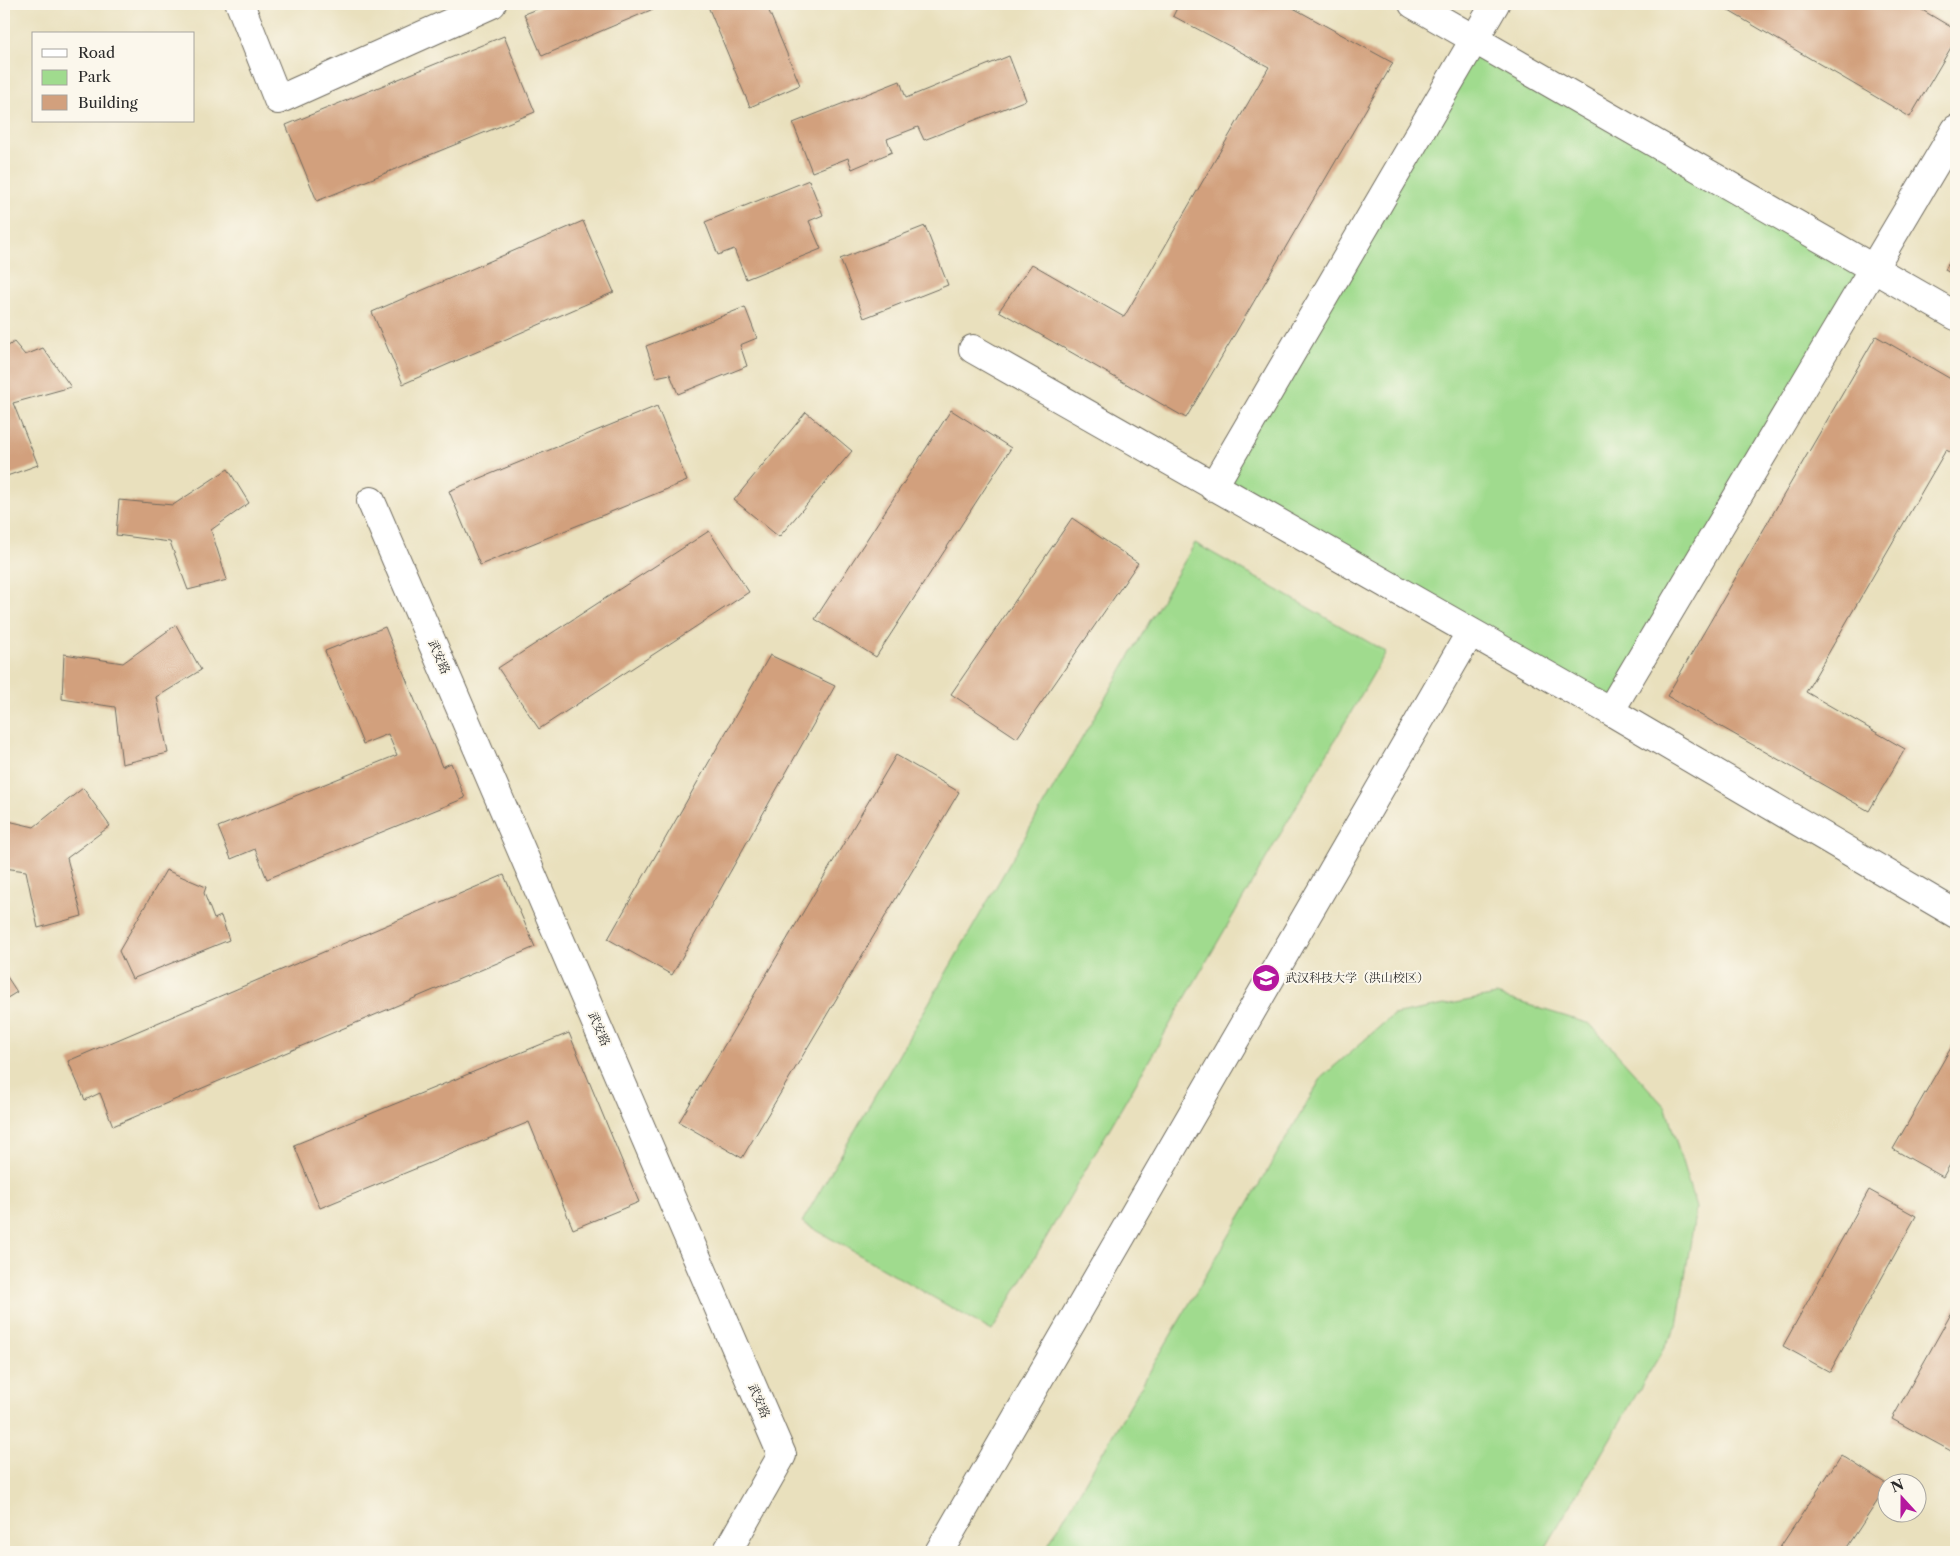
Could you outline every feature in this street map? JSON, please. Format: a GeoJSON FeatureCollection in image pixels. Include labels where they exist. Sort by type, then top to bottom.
{"type":"FeatureCollection","features":[{"type":"Feature","properties":{"kind":"street"},"geometry":{"type":"LineString","coordinates":[[240,4],[278,100],[492,4]]}},
{"type":"Feature","properties":{"kind":"street"},"geometry":{"type":"LineString","coordinates":[[1413,4],[1956,316]]}},
{"type":"Feature","properties":{"kind":"street"},"geometry":{"type":"LineString","coordinates":[[1213,487],[1495,4]]}},
{"type":"Feature","properties":{"kind":"street"},"geometry":{"type":"LineString","coordinates":[[1610,711],[1956,129]]}},
{"type":"Feature","properties":{"kind":"street"},"geometry":{"type":"LineString","coordinates":[[974,350],[1610,711],[1956,914]]}},
{"type":"Feature","properties":{"kind":"street","name":"武安路"},"geometry":{"type":"LineString","coordinates":[[371,501],[782,1455],[726,1552]]}},
{"type":"Feature","properties":{"kind":"street"},"geometry":{"type":"LineString","coordinates":[[939,1552],[1470,633]]}},
{"type":"Feature","properties":{"kind":"green space"},"geometry":{"type":"Polygon","coordinates":[[[1475,38],[1873,271],[1610,711],[1213,487],[1475,38]]]}},
{"type":"Feature","properties":{"kind":"green space"},"geometry":{"type":"Polygon","coordinates":[[[1195,543],[1386,652],[992,1331],[802,1222],[1195,543]]]}},
{"type":"Feature","properties":{"kind":"green space"},"geometry":{"type":"Polygon","coordinates":[[[1496,995],[1590,1024],[1666,1108],[1696,1208],[1677,1326],[1543,1552],[1044,1552],[1322,1077],[1393,1015],[1496,995]]]}},
{"type":"Feature","properties":{"kind":"building"},"geometry":{"type":"Polygon","coordinates":[[[549,4],[665,4],[542,56],[524,14],[549,4]]]}},
{"type":"Feature","properties":{"kind":"building"},"geometry":{"type":"Polygon","coordinates":[[[707,4],[766,4],[800,85],[750,107],[707,4]]]}},
{"type":"Feature","properties":{"kind":"building"},"geometry":{"type":"Polygon","coordinates":[[[1179,4],[1286,4],[1393,63],[1186,418],[999,311],[1032,264],[1124,317],[1269,67],[1173,16],[1179,4]]]}},
{"type":"Feature","properties":{"kind":"building"},"geometry":{"type":"Polygon","coordinates":[[[1717,4],[1912,4],[1956,30],[1956,39],[1910,117],[1717,4]]]}},
{"type":"Feature","properties":{"kind":"building"},"geometry":{"type":"Polygon","coordinates":[[[504,36],[535,112],[317,201],[286,125],[504,36]]]}},
{"type":"Feature","properties":{"kind":"building"},"geometry":{"type":"Polygon","coordinates":[[[1009,56],[1026,100],[924,140],[918,127],[887,139],[892,152],[852,169],[848,158],[812,172],[793,123],[900,81],[906,98],[1009,56]]]}},
{"type":"Feature","properties":{"kind":"building"},"geometry":{"type":"Polygon","coordinates":[[[809,180],[823,215],[809,221],[821,249],[746,279],[734,249],[718,255],[705,222],[809,180]]]}},
{"type":"Feature","properties":{"kind":"building"},"geometry":{"type":"Polygon","coordinates":[[[583,221],[614,292],[403,384],[372,312],[583,221]]]}},
{"type":"Feature","properties":{"kind":"building"},"geometry":{"type":"Polygon","coordinates":[[[925,226],[948,285],[864,318],[840,259],[925,226]]]}},
{"type":"Feature","properties":{"kind":"building"},"geometry":{"type":"Polygon","coordinates":[[[1956,249],[1956,276],[1945,270],[1956,249]]]}},
{"type":"Feature","properties":{"kind":"building"},"geometry":{"type":"Polygon","coordinates":[[[745,307],[757,338],[740,345],[747,366],[678,394],[670,374],[656,377],[646,346],[745,307]]]}},
{"type":"Feature","properties":{"kind":"building"},"geometry":{"type":"Polygon","coordinates":[[[1876,336],[1956,382],[1956,455],[1946,450],[1806,692],[1905,749],[1869,811],[1667,696],[1876,336]]]}},
{"type":"Feature","properties":{"kind":"building"},"geometry":{"type":"Polygon","coordinates":[[[14,342],[25,355],[43,348],[71,387],[13,403],[38,465],[4,477],[4,349],[14,342]]]}},
{"type":"Feature","properties":{"kind":"building"},"geometry":{"type":"Polygon","coordinates":[[[657,406],[687,481],[480,565],[449,491],[657,406]]]}},
{"type":"Feature","properties":{"kind":"building"},"geometry":{"type":"Polygon","coordinates":[[[951,410],[1011,448],[876,657],[815,619],[951,410]]]}},
{"type":"Feature","properties":{"kind":"building"},"geometry":{"type":"Polygon","coordinates":[[[806,412],[852,451],[779,537],[734,500],[806,412]]]}},
{"type":"Feature","properties":{"kind":"building"},"geometry":{"type":"Polygon","coordinates":[[[228,469],[249,503],[211,530],[227,580],[188,590],[170,542],[116,535],[119,500],[173,505],[228,469]]]}},
{"type":"Feature","properties":{"kind":"building"},"geometry":{"type":"Polygon","coordinates":[[[1072,518],[1138,563],[1017,738],[951,694],[1072,518]]]}},
{"type":"Feature","properties":{"kind":"building"},"geometry":{"type":"Polygon","coordinates":[[[709,531],[749,592],[539,729],[498,668],[709,531]]]}},
{"type":"Feature","properties":{"kind":"building"},"geometry":{"type":"Polygon","coordinates":[[[176,625],[201,670],[157,697],[168,753],[122,764],[115,707],[62,699],[64,654],[123,663],[176,625]]]}},
{"type":"Feature","properties":{"kind":"building"},"geometry":{"type":"Polygon","coordinates":[[[385,627],[442,767],[451,763],[465,798],[267,879],[255,849],[231,859],[218,827],[397,755],[388,734],[363,744],[325,651],[385,627]]]}},
{"type":"Feature","properties":{"kind":"building"},"geometry":{"type":"Polygon","coordinates":[[[770,655],[835,686],[672,975],[608,939],[770,655]]]}},
{"type":"Feature","properties":{"kind":"building"},"geometry":{"type":"Polygon","coordinates":[[[896,755],[959,792],[742,1158],[679,1122],[896,755]]]}},
{"type":"Feature","properties":{"kind":"building"},"geometry":{"type":"Polygon","coordinates":[[[83,788],[110,826],[67,858],[82,916],[38,928],[26,871],[4,868],[4,820],[34,827],[83,788]]]}},
{"type":"Feature","properties":{"kind":"building"},"geometry":{"type":"Polygon","coordinates":[[[166,870],[206,887],[204,893],[214,919],[221,916],[229,940],[132,979],[119,951],[166,870]]]}},
{"type":"Feature","properties":{"kind":"building"},"geometry":{"type":"Polygon","coordinates":[[[504,875],[535,947],[113,1126],[100,1093],[85,1100],[68,1061],[504,875]]]}},
{"type":"Feature","properties":{"kind":"building"},"geometry":{"type":"Polygon","coordinates":[[[4,972],[17,992],[4,1000],[4,972]]]}},
{"type":"Feature","properties":{"kind":"building"},"geometry":{"type":"Polygon","coordinates":[[[569,1033],[639,1202],[573,1229],[529,1122],[320,1208],[294,1145],[569,1033]]]}},
{"type":"Feature","properties":{"kind":"building"},"geometry":{"type":"Polygon","coordinates":[[[1956,1039],[1956,1154],[1943,1177],[1893,1149],[1956,1039]]]}},
{"type":"Feature","properties":{"kind":"building"},"geometry":{"type":"Polygon","coordinates":[[[1869,1190],[1916,1216],[1830,1372],[1783,1346],[1869,1190]]]}},
{"type":"Feature","properties":{"kind":"building"},"geometry":{"type":"Polygon","coordinates":[[[1956,1305],[1956,1442],[1951,1451],[1892,1419],[1956,1305]]]}},
{"type":"Feature","properties":{"kind":"building"},"geometry":{"type":"Polygon","coordinates":[[[1841,1455],[1878,1479],[1878,1500],[1844,1552],[1777,1552],[1841,1455]]]}},
{"type":"Feature","properties":{"kind":"place","name":"武汉科技大学（洪山校区）"},"geometry":{"type":"Point","coordinates":[1266,978]}}]}
